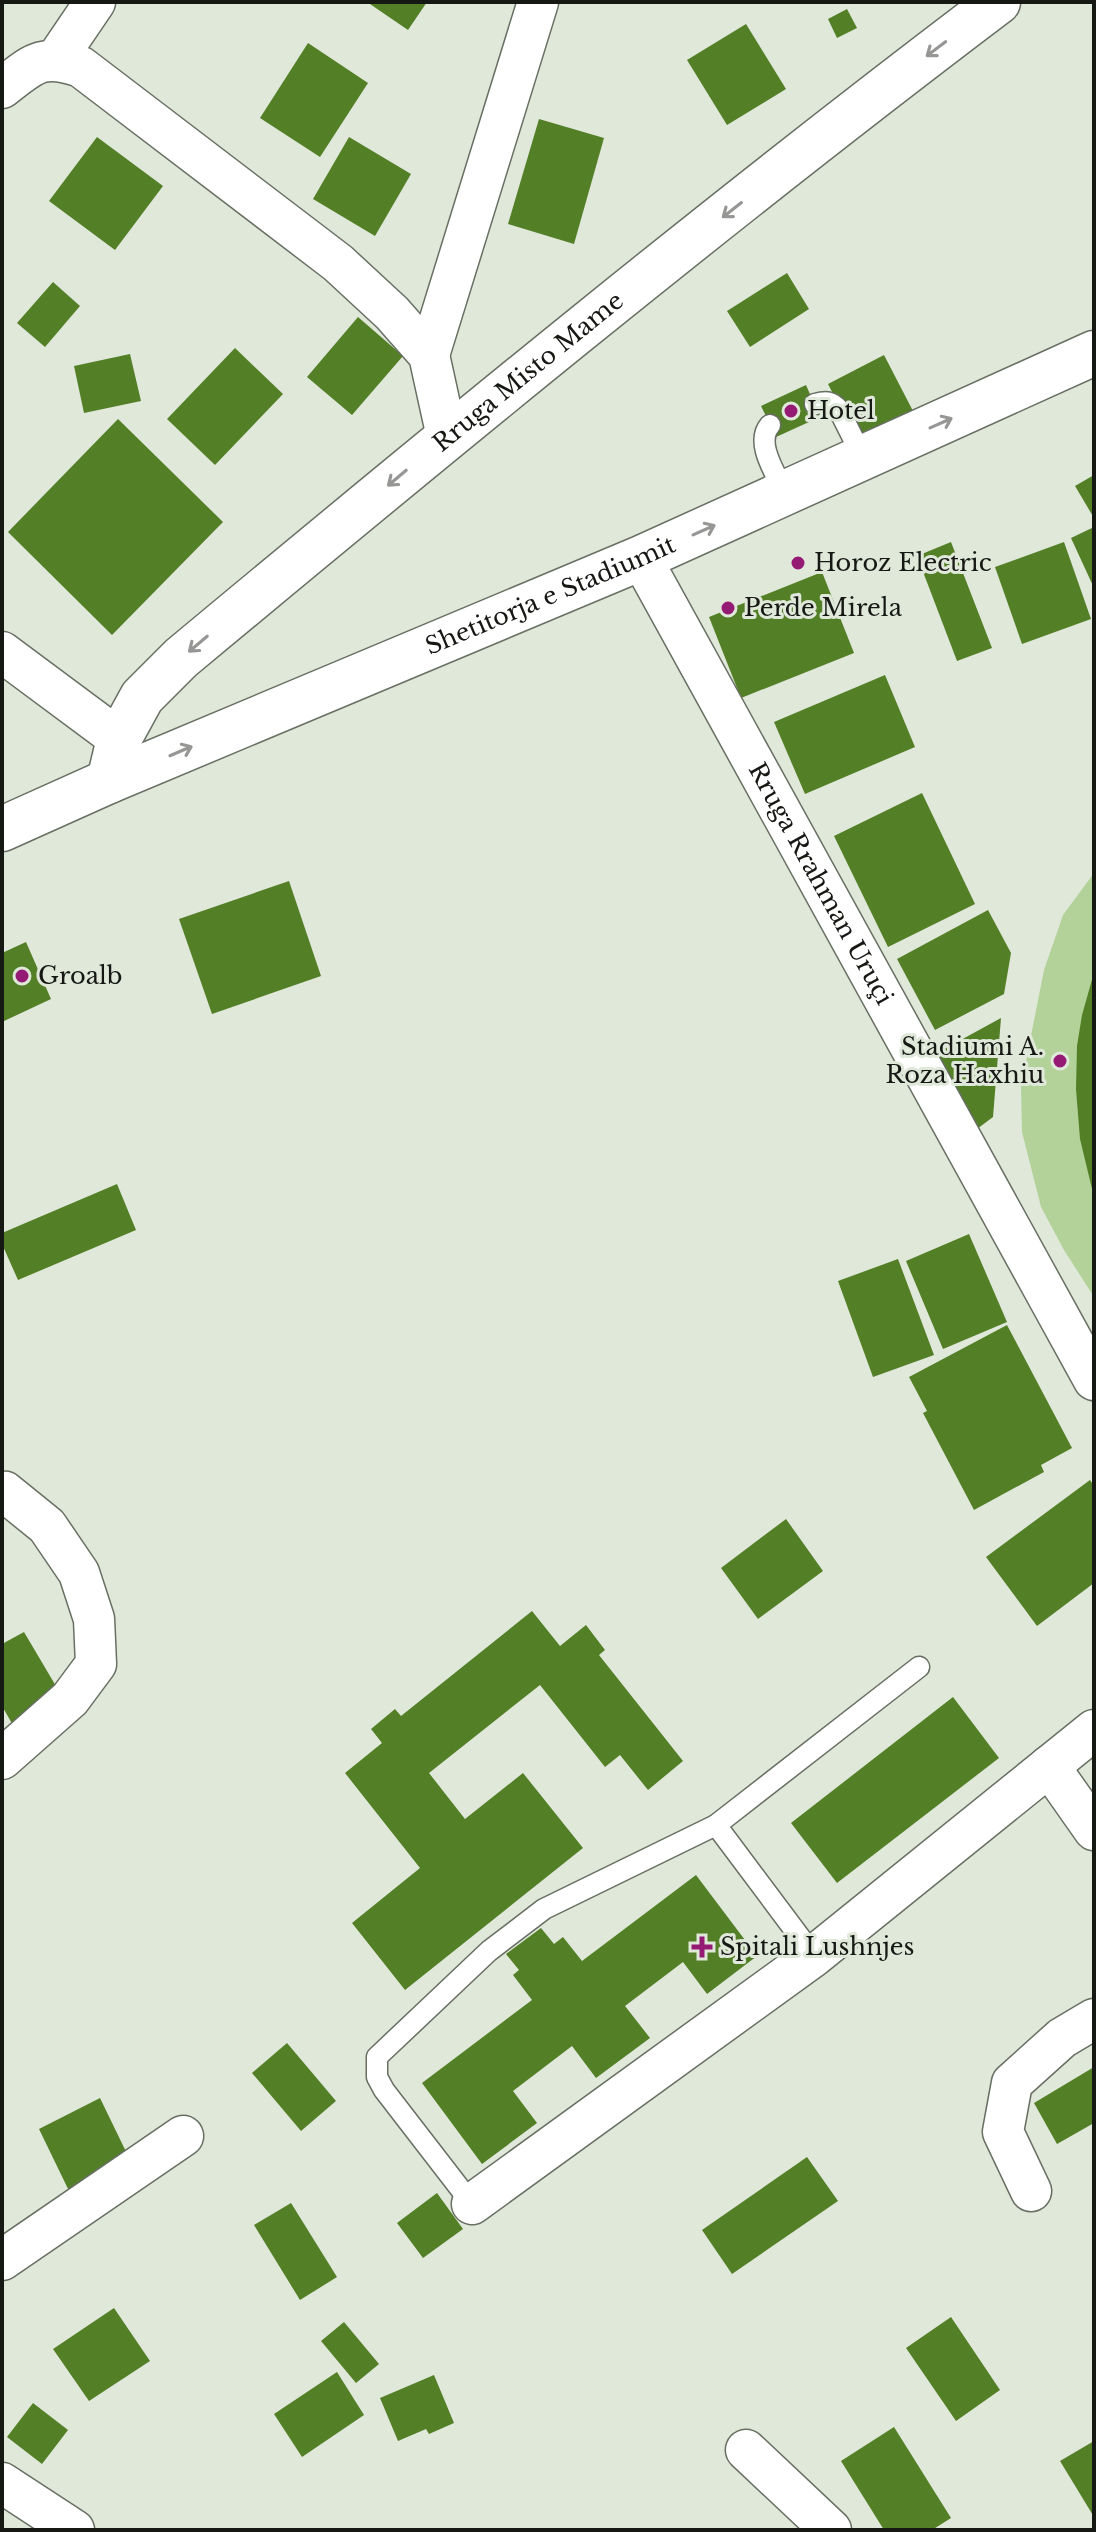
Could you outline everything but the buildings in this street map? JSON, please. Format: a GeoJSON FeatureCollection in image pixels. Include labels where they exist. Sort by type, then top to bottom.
{"type":"FeatureCollection","features":[{"type":"Feature","properties":{"kind":"main road","name":"Rruga Misto Mame"},"geometry":{"type":"LineString","coordinates":[[109,781],[119,739],[142,697],[181,658],[447,437],[998,2]]}},
{"type":"Feature","properties":{"kind":"main road","name":"Shetitorja e Stadiumit"},"geometry":{"type":"LineString","coordinates":[[2,829],[109,781],[641,558],[1094,353]]}},
{"type":"Feature","properties":{"kind":"street"},"geometry":{"type":"LineString","coordinates":[[57,58],[95,2]]}},
{"type":"Feature","properties":{"kind":"street"},"geometry":{"type":"LineString","coordinates":[[429,355],[538,2]]}},
{"type":"Feature","properties":{"kind":"street"},"geometry":{"type":"LineString","coordinates":[[2,88],[32,65],[57,58],[81,67],[338,263],[392,313],[429,355],[447,437]]}},
{"type":"Feature","properties":{"kind":"street","name":"Rruga Rrahman Uruçi"},"geometry":{"type":"LineString","coordinates":[[641,558],[1094,1380]]}},
{"type":"Feature","properties":{"kind":"street"},"geometry":{"type":"LineString","coordinates":[[2,652],[119,739]]}},
{"type":"Feature","properties":{"kind":"street"},"geometry":{"type":"LineString","coordinates":[[2,1493],[5,1492],[47,1526],[79,1573],[94,1619],[96,1664],[70,1699],[2,1759]]}},
{"type":"Feature","properties":{"kind":"street"},"geometry":{"type":"LineString","coordinates":[[472,2204],[814,1956],[1094,1730]]}},
{"type":"Feature","properties":{"kind":"street"},"geometry":{"type":"LineString","coordinates":[[1049,1766],[1094,1830]]}},
{"type":"Feature","properties":{"kind":"street"},"geometry":{"type":"LineString","coordinates":[[1031,2191],[1003,2132],[1012,2083],[1062,2038],[1094,2019]]}},
{"type":"Feature","properties":{"kind":"street"},"geometry":{"type":"LineString","coordinates":[[2,2260],[183,2136]]}},
{"type":"Feature","properties":{"kind":"street"},"geometry":{"type":"LineString","coordinates":[[746,2450],[831,2530]]}},
{"type":"Feature","properties":{"kind":"street"},"geometry":{"type":"LineString","coordinates":[[2,2483],[26,2519],[74,2530]]}},
{"type":"Feature","properties":{"kind":"lane"},"geometry":{"type":"LineString","coordinates":[[815,404],[834,403],[863,458]]}},
{"type":"Feature","properties":{"kind":"lane"},"geometry":{"type":"LineString","coordinates":[[770,425],[763,441],[785,494]]}},
{"type":"Feature","properties":{"kind":"lane"},"geometry":{"type":"LineString","coordinates":[[472,2204],[384,2090],[377,2077],[377,2057],[489,1951],[544,1909],[716,1825],[919,1667]]}},
{"type":"Feature","properties":{"kind":"lane"},"geometry":{"type":"LineString","coordinates":[[716,1825],[814,1956]]}},
{"type":"Feature","properties":{"kind":"green space","name":"Stadiumi A. Roza Haxhiu"},"geometry":{"type":"Polygon","coordinates":[[[1094,873],[1094,1297],[1041,1207],[1022,1132],[1021,1086],[1044,970],[1063,915],[1094,873]]]}},
{"type":"Feature","properties":{"kind":"place","name":"Hotel"},"geometry":{"type":"Point","coordinates":[791,411]}},
{"type":"Feature","properties":{"kind":"place","name":"Horoz Electric"},"geometry":{"type":"Point","coordinates":[798,563]}},
{"type":"Feature","properties":{"kind":"place","name":"Perde Mirela"},"geometry":{"type":"Point","coordinates":[728,608]}},
{"type":"Feature","properties":{"kind":"place","name":"Groalb"},"geometry":{"type":"Point","coordinates":[22,976]}},
{"type":"Feature","properties":{"kind":"place","name":"Stadiumi A. Roza Haxhiu"},"geometry":{"type":"Point","coordinates":[1060,1061]}},
{"type":"Feature","properties":{"kind":"place","name":"Spitali Lushnjes"},"geometry":{"type":"Point","coordinates":[702,1947]}}]}
